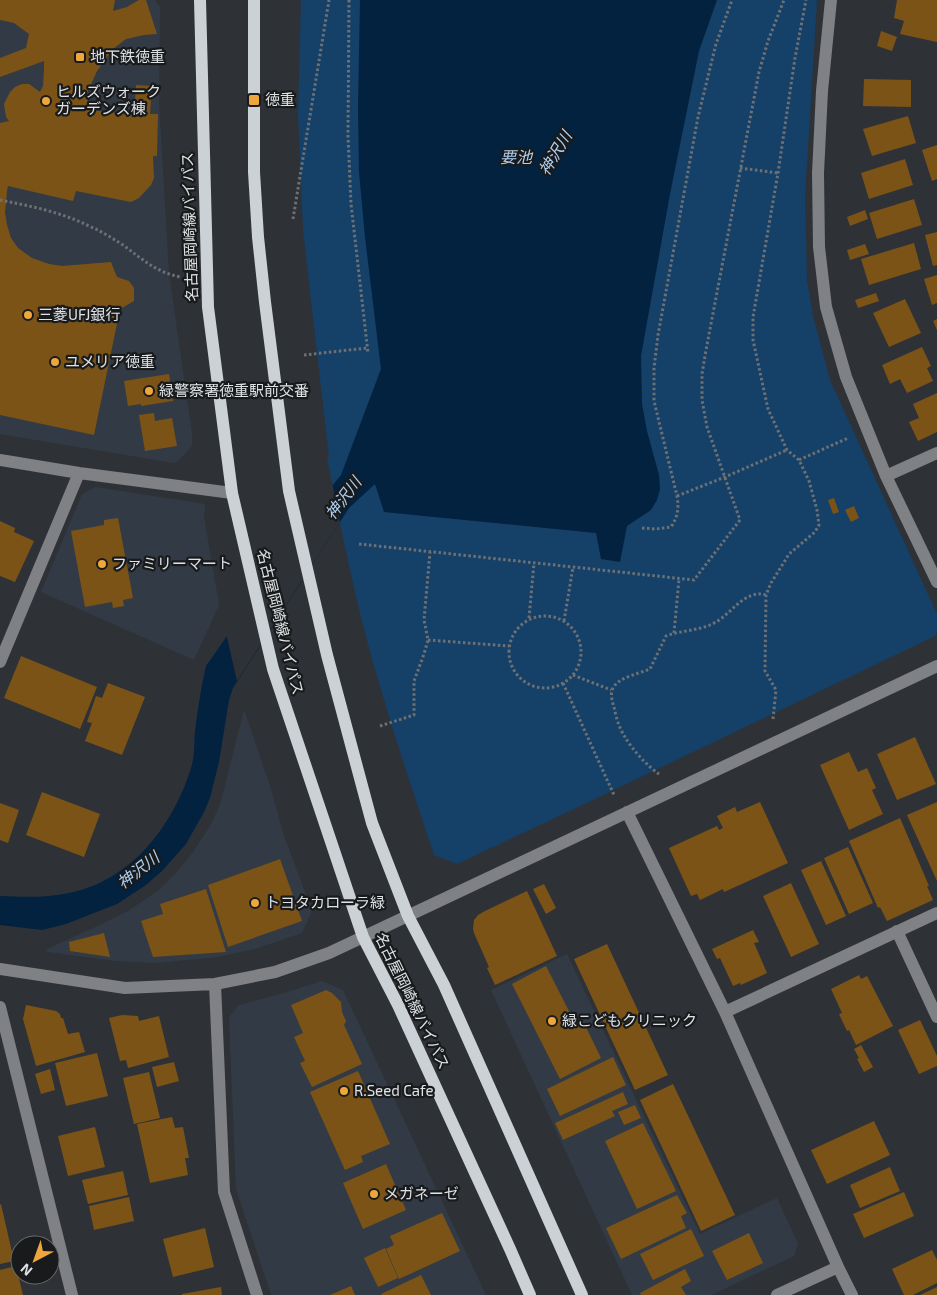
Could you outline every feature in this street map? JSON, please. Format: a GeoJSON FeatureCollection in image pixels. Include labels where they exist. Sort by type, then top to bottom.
{"type":"FeatureCollection","features":[{"type":"Feature","properties":{"kind":"main road","name":"名古屋岡崎線バイパス"},"geometry":{"type":"LineString","coordinates":[[200,0],[208,307],[232,493],[273,669],[363,937],[398,1006],[530,1295]]}},
{"type":"Feature","properties":{"kind":"main road"},"geometry":{"type":"LineString","coordinates":[[254,0],[254,172],[258,237],[266,312],[289,491],[327,654],[372,823],[408,916],[444,985],[582,1295]]}},
{"type":"Feature","properties":{"kind":"street"},"geometry":{"type":"LineString","coordinates":[[831,0],[822,91],[818,173],[819,247],[826,307],[846,377],[867,430],[886,476],[937,582]]}},
{"type":"Feature","properties":{"kind":"street"},"geometry":{"type":"LineString","coordinates":[[886,476],[937,453]]}},
{"type":"Feature","properties":{"kind":"street"},"geometry":{"type":"LineString","coordinates":[[0,460],[78,473],[232,493]]}},
{"type":"Feature","properties":{"kind":"street"},"geometry":{"type":"LineString","coordinates":[[0,662],[78,473]]}},
{"type":"Feature","properties":{"kind":"street"},"geometry":{"type":"LineString","coordinates":[[0,969],[125,988],[215,984],[275,972],[329,953],[937,666]]}},
{"type":"Feature","properties":{"kind":"street"},"geometry":{"type":"LineString","coordinates":[[627,812],[725,1012],[852,1295]]}},
{"type":"Feature","properties":{"kind":"street"},"geometry":{"type":"LineString","coordinates":[[725,1012],[937,913]]}},
{"type":"Feature","properties":{"kind":"street"},"geometry":{"type":"LineString","coordinates":[[897,931],[937,1017]]}},
{"type":"Feature","properties":{"kind":"street"},"geometry":{"type":"LineString","coordinates":[[215,984],[224,1192],[257,1295]]}},
{"type":"Feature","properties":{"kind":"street"},"geometry":{"type":"LineString","coordinates":[[0,1006],[72,1295]]}},
{"type":"Feature","properties":{"kind":"street"},"geometry":{"type":"LineString","coordinates":[[777,1295],[838,1267]]}},
{"type":"Feature","properties":{"kind":"path"},"geometry":{"type":"LineString","coordinates":[[293,219],[329,0]]}},
{"type":"Feature","properties":{"kind":"path"},"geometry":{"type":"LineString","coordinates":[[349,0],[348,136],[351,204],[368,353]]}},
{"type":"Feature","properties":{"kind":"path"},"geometry":{"type":"LineString","coordinates":[[642,528],[671,527],[678,516],[677,496],[654,401],[654,368],[658,335],[698,117],[716,44],[732,0]]}},
{"type":"Feature","properties":{"kind":"path"},"geometry":{"type":"LineString","coordinates":[[359,544],[694,580],[740,520],[707,427],[702,400],[702,374],[758,72],[784,0]]}},
{"type":"Feature","properties":{"kind":"path"},"geometry":{"type":"LineString","coordinates":[[773,722],[776,690],[765,671],[766,595],[771,583],[789,554],[815,532],[819,525],[818,510],[809,481],[799,460],[787,450],[768,409],[753,340],[753,317],[806,0]]}},
{"type":"Feature","properties":{"kind":"path"},"geometry":{"type":"LineString","coordinates":[[740,168],[778,173]]}},
{"type":"Feature","properties":{"kind":"path"},"geometry":{"type":"LineString","coordinates":[[0,200],[61,214],[90,226],[122,245],[153,267],[169,274],[180,276]]}},
{"type":"Feature","properties":{"kind":"path"},"geometry":{"type":"LineString","coordinates":[[304,354],[367,348]]}},
{"type":"Feature","properties":{"kind":"path"},"geometry":{"type":"LineString","coordinates":[[799,460],[867,430]]}},
{"type":"Feature","properties":{"kind":"path"},"geometry":{"type":"LineString","coordinates":[[677,496],[787,450]]}},
{"type":"Feature","properties":{"kind":"path"},"geometry":{"type":"LineString","coordinates":[[380,726],[414,714],[414,681],[428,640],[424,620],[430,552]]}},
{"type":"Feature","properties":{"kind":"path"},"geometry":{"type":"LineString","coordinates":[[530,618],[534,563]]}},
{"type":"Feature","properties":{"kind":"path"},"geometry":{"type":"LineString","coordinates":[[564,621],[573,567]]}},
{"type":"Feature","properties":{"kind":"path"},"geometry":{"type":"LineString","coordinates":[[674,633],[679,579]]}},
{"type":"Feature","properties":{"kind":"path"},"geometry":{"type":"LineString","coordinates":[[662,775],[640,756],[624,737],[611,699],[611,690],[619,681],[650,669],[666,636],[701,628],[715,622],[730,612],[740,602],[751,596],[766,595]]}},
{"type":"Feature","properties":{"kind":"path"},"geometry":{"type":"LineString","coordinates":[[540,615],[553,616],[564,621],[574,629],[580,640],[582,652],[579,665],[563,683],[551,688],[540,688],[529,684],[519,677],[513,668],[509,656],[509,646],[513,634],[520,625],[530,618],[540,615]]}},
{"type":"Feature","properties":{"kind":"path"},"geometry":{"type":"LineString","coordinates":[[428,640],[509,646]]}},
{"type":"Feature","properties":{"kind":"path"},"geometry":{"type":"LineString","coordinates":[[572,675],[611,690]]}},
{"type":"Feature","properties":{"kind":"path"},"geometry":{"type":"LineString","coordinates":[[563,683],[615,798]]}},
{"type":"Feature","properties":{"kind":"shaded area"},"geometry":{"type":"Polygon","coordinates":[[[0,0],[155,0],[160,7],[159,104],[169,274],[192,434],[192,446],[174,463],[0,434],[0,0]]]}},
{"type":"Feature","properties":{"kind":"shaded area"},"geometry":{"type":"Polygon","coordinates":[[[301,0],[817,0],[805,197],[807,281],[813,316],[830,380],[937,614],[937,632],[935,636],[457,864],[434,855],[393,731],[364,631],[327,458],[329,457],[303,230],[298,112],[301,0]]]}},
{"type":"Feature","properties":{"kind":"shaded area"},"geometry":{"type":"Polygon","coordinates":[[[95,487],[205,504],[204,517],[219,605],[194,660],[41,592],[82,494],[95,487]]]}},
{"type":"Feature","properties":{"kind":"shaded area"},"geometry":{"type":"Polygon","coordinates":[[[244,710],[271,789],[283,833],[312,911],[302,933],[255,949],[217,957],[157,963],[116,961],[45,950],[128,911],[159,890],[177,872],[194,851],[211,824],[221,802],[244,710]]]}},
{"type":"Feature","properties":{"kind":"shaded area"},"geometry":{"type":"Polygon","coordinates":[[[567,954],[700,1234],[777,1198],[798,1244],[794,1256],[711,1295],[632,1295],[491,990],[567,954]]]}},
{"type":"Feature","properties":{"kind":"shaded area"},"geometry":{"type":"Polygon","coordinates":[[[322,981],[343,990],[486,1295],[271,1295],[236,1189],[229,1017],[239,1005],[322,981]]]}},
{"type":"Feature","properties":{"kind":"water","name":"要池"},"geometry":{"type":"Polygon","coordinates":[[[360,0],[717,0],[699,51],[670,194],[641,356],[642,404],[659,475],[660,489],[657,500],[651,510],[627,526],[620,562],[601,559],[596,533],[384,512],[375,484],[349,508],[233,688],[210,798],[186,844],[162,871],[146,885],[117,904],[66,924],[42,930],[0,925],[0,896],[52,896],[91,887],[112,877],[130,863],[161,830],[183,790],[192,763],[196,722],[206,666],[341,475],[381,369],[359,172],[360,0]]]}},
{"type":"Feature","properties":{"kind":"pier"},"geometry":{"type":"Polygon","coordinates":[[[332,482],[340,522],[237,681],[226,633],[332,482]]]}},
{"type":"Feature","properties":{"kind":"building"},"geometry":{"type":"Polygon","coordinates":[[[0,0],[115,0],[113,11],[127,7],[139,0],[146,0],[157,34],[126,39],[113,49],[97,71],[88,91],[87,99],[91,110],[134,115],[136,85],[152,86],[150,114],[158,114],[157,156],[153,156],[154,178],[151,185],[139,198],[131,202],[76,191],[73,201],[8,186],[7,191],[5,212],[7,225],[11,238],[18,248],[32,258],[62,266],[111,262],[117,277],[129,281],[134,288],[134,301],[120,309],[94,435],[0,415],[0,123],[9,121],[6,117],[4,104],[15,87],[29,84],[40,92],[43,86],[44,61],[0,77],[0,58],[26,48],[29,34],[14,23],[0,20],[0,0]]]}},
{"type":"Feature","properties":{"kind":"building"},"geometry":{"type":"Polygon","coordinates":[[[897,0],[937,0],[937,42],[900,34],[904,21],[894,18],[897,0]]]}},
{"type":"Feature","properties":{"kind":"building"},"geometry":{"type":"Polygon","coordinates":[[[881,31],[897,37],[892,51],[877,46],[881,31]]]}},
{"type":"Feature","properties":{"kind":"building"},"geometry":{"type":"Polygon","coordinates":[[[864,79],[911,80],[911,107],[863,106],[864,79]]]}},
{"type":"Feature","properties":{"kind":"building"},"geometry":{"type":"Polygon","coordinates":[[[908,116],[916,143],[872,156],[863,129],[908,116]]]}},
{"type":"Feature","properties":{"kind":"building"},"geometry":{"type":"Polygon","coordinates":[[[937,145],[937,179],[932,181],[922,150],[937,145]]]}},
{"type":"Feature","properties":{"kind":"building"},"geometry":{"type":"Polygon","coordinates":[[[905,159],[913,185],[869,199],[861,173],[905,159]]]}},
{"type":"Feature","properties":{"kind":"building"},"geometry":{"type":"Polygon","coordinates":[[[914,199],[922,225],[877,239],[869,213],[914,199]]]}},
{"type":"Feature","properties":{"kind":"building"},"geometry":{"type":"Polygon","coordinates":[[[865,210],[868,219],[850,226],[847,217],[865,210]]]}},
{"type":"Feature","properties":{"kind":"building"},"geometry":{"type":"Polygon","coordinates":[[[937,232],[937,265],[933,266],[925,235],[937,232]]]}},
{"type":"Feature","properties":{"kind":"building"},"geometry":{"type":"Polygon","coordinates":[[[914,243],[921,269],[869,285],[861,259],[914,243]]]}},
{"type":"Feature","properties":{"kind":"building"},"geometry":{"type":"Polygon","coordinates":[[[865,244],[869,254],[850,260],[847,250],[865,244]]]}},
{"type":"Feature","properties":{"kind":"building"},"geometry":{"type":"Polygon","coordinates":[[[937,275],[937,303],[932,305],[924,279],[937,275]]]}},
{"type":"Feature","properties":{"kind":"building"},"geometry":{"type":"Polygon","coordinates":[[[876,293],[879,301],[858,308],[855,300],[876,293]]]}},
{"type":"Feature","properties":{"kind":"building"},"geometry":{"type":"Polygon","coordinates":[[[905,299],[921,333],[889,347],[873,313],[905,299]]]}},
{"type":"Feature","properties":{"kind":"building"},"geometry":{"type":"Polygon","coordinates":[[[937,319],[937,330],[933,321],[937,319]]]}},
{"type":"Feature","properties":{"kind":"building"},"geometry":{"type":"Polygon","coordinates":[[[922,347],[931,366],[927,368],[933,381],[907,393],[900,379],[890,384],[882,365],[922,347]]]}},
{"type":"Feature","properties":{"kind":"building","name":"緑警察署徳重駅前交番"},"geometry":{"type":"Polygon","coordinates":[[[169,374],[173,401],[128,406],[124,381],[169,374]]]}},
{"type":"Feature","properties":{"kind":"building"},"geometry":{"type":"Polygon","coordinates":[[[937,393],[937,432],[918,441],[909,422],[919,418],[913,404],[937,393]]]}},
{"type":"Feature","properties":{"kind":"building"},"geometry":{"type":"Polygon","coordinates":[[[154,413],[155,421],[172,418],[177,446],[145,451],[139,415],[154,413]]]}},
{"type":"Feature","properties":{"kind":"building"},"geometry":{"type":"Polygon","coordinates":[[[834,498],[839,512],[833,514],[828,500],[834,498]]]}},
{"type":"Feature","properties":{"kind":"building"},"geometry":{"type":"Polygon","coordinates":[[[854,506],[859,518],[851,522],[845,510],[854,506]]]}},
{"type":"Feature","properties":{"kind":"building","name":"ファミリーマート"},"geometry":{"type":"Polygon","coordinates":[[[118,518],[133,598],[123,600],[124,606],[113,608],[112,602],[85,607],[71,531],[104,525],[104,520],[118,518]]]}},
{"type":"Feature","properties":{"kind":"building"},"geometry":{"type":"Polygon","coordinates":[[[0,521],[15,528],[14,532],[34,541],[15,582],[0,576],[0,521]]]}},
{"type":"Feature","properties":{"kind":"building"},"geometry":{"type":"Polygon","coordinates":[[[21,656],[97,687],[80,729],[4,698],[21,656]]]}},
{"type":"Feature","properties":{"kind":"building"},"geometry":{"type":"Polygon","coordinates":[[[108,683],[145,697],[122,755],[85,741],[92,723],[87,722],[96,696],[102,698],[108,683]]]}},
{"type":"Feature","properties":{"kind":"building"},"geometry":{"type":"Polygon","coordinates":[[[915,737],[936,784],[897,800],[877,754],[915,737]]]}},
{"type":"Feature","properties":{"kind":"building"},"geometry":{"type":"Polygon","coordinates":[[[849,752],[858,772],[867,768],[876,788],[872,790],[883,814],[849,830],[820,765],[849,752]]]}},
{"type":"Feature","properties":{"kind":"building"},"geometry":{"type":"Polygon","coordinates":[[[42,792],[100,814],[84,857],[26,835],[42,792]]]}},
{"type":"Feature","properties":{"kind":"building"},"geometry":{"type":"Polygon","coordinates":[[[760,802],[788,863],[724,892],[723,889],[700,900],[697,894],[691,896],[669,848],[717,826],[719,830],[723,828],[717,816],[735,807],[737,812],[760,802]]]}},
{"type":"Feature","properties":{"kind":"building"},"geometry":{"type":"Polygon","coordinates":[[[937,802],[937,881],[907,815],[937,802]]]}},
{"type":"Feature","properties":{"kind":"building"},"geometry":{"type":"Polygon","coordinates":[[[0,803],[19,810],[8,843],[0,840],[0,803]]]}},
{"type":"Feature","properties":{"kind":"building"},"geometry":{"type":"Polygon","coordinates":[[[900,818],[929,886],[927,886],[933,900],[887,921],[880,907],[878,908],[849,841],[900,818]]]}},
{"type":"Feature","properties":{"kind":"building"},"geometry":{"type":"Polygon","coordinates":[[[848,847],[873,903],[849,914],[824,858],[848,847]]]}},
{"type":"Feature","properties":{"kind":"building","name":"トヨタカローラ緑"},"geometry":{"type":"Polygon","coordinates":[[[280,859],[302,921],[228,947],[208,885],[280,859]]]}},
{"type":"Feature","properties":{"kind":"building"},"geometry":{"type":"Polygon","coordinates":[[[821,861],[846,916],[826,925],[801,870],[821,861]]]}},
{"type":"Feature","properties":{"kind":"building"},"geometry":{"type":"Polygon","coordinates":[[[791,883],[819,944],[791,957],[763,896],[791,883]]]}},
{"type":"Feature","properties":{"kind":"building"},"geometry":{"type":"Polygon","coordinates":[[[544,884],[556,908],[546,914],[533,889],[544,884]]]}},
{"type":"Feature","properties":{"kind":"building"},"geometry":{"type":"Polygon","coordinates":[[[206,889],[226,952],[153,957],[141,921],[163,914],[160,904],[206,889]]]}},
{"type":"Feature","properties":{"kind":"building"},"geometry":{"type":"Polygon","coordinates":[[[527,891],[557,956],[495,985],[474,933],[474,920],[483,912],[527,891]]]}},
{"type":"Feature","properties":{"kind":"building"},"geometry":{"type":"Polygon","coordinates":[[[753,930],[759,942],[754,943],[767,973],[741,985],[740,983],[733,986],[720,958],[717,959],[712,949],[753,930]]]}},
{"type":"Feature","properties":{"kind":"building"},"geometry":{"type":"Polygon","coordinates":[[[104,933],[110,957],[70,951],[69,942],[104,933]]]}},
{"type":"Feature","properties":{"kind":"building"},"geometry":{"type":"Polygon","coordinates":[[[607,944],[668,1075],[635,1090],[574,959],[607,944]]]}},
{"type":"Feature","properties":{"kind":"building","name":"緑こどもクリニック"},"geometry":{"type":"Polygon","coordinates":[[[546,966],[575,1023],[582,1019],[601,1058],[560,1079],[512,984],[546,966]]]}},
{"type":"Feature","properties":{"kind":"building"},"geometry":{"type":"Polygon","coordinates":[[[859,975],[861,979],[867,976],[893,1026],[856,1045],[839,1014],[842,1013],[831,989],[859,975]]]}},
{"type":"Feature","properties":{"kind":"building"},"geometry":{"type":"Polygon","coordinates":[[[326,990],[341,1002],[342,1012],[346,1021],[344,1025],[362,1064],[312,1087],[300,1063],[305,1061],[294,1037],[303,1033],[291,1005],[326,990]]]}},
{"type":"Feature","properties":{"kind":"building"},"geometry":{"type":"Polygon","coordinates":[[[26,1005],[56,1011],[60,1014],[68,1034],[79,1032],[85,1052],[36,1066],[23,1019],[26,1005]]]}},
{"type":"Feature","properties":{"kind":"building"},"geometry":{"type":"Polygon","coordinates":[[[122,1015],[138,1016],[139,1021],[159,1016],[169,1057],[128,1068],[126,1060],[120,1061],[109,1018],[122,1015]]]}},
{"type":"Feature","properties":{"kind":"building"},"geometry":{"type":"Polygon","coordinates":[[[920,1020],[937,1056],[937,1066],[919,1074],[898,1030],[920,1020]]]}},
{"type":"Feature","properties":{"kind":"building"},"geometry":{"type":"Polygon","coordinates":[[[861,1045],[873,1067],[864,1072],[854,1049],[861,1045]]]}},
{"type":"Feature","properties":{"kind":"building"},"geometry":{"type":"Polygon","coordinates":[[[97,1053],[108,1096],[66,1106],[55,1063],[97,1053]]]}},
{"type":"Feature","properties":{"kind":"building"},"geometry":{"type":"Polygon","coordinates":[[[613,1057],[626,1085],[560,1116],[547,1089],[613,1057]]]}},
{"type":"Feature","properties":{"kind":"building"},"geometry":{"type":"Polygon","coordinates":[[[174,1062],[179,1081],[157,1087],[152,1067],[174,1062]]]}},
{"type":"Feature","properties":{"kind":"building"},"geometry":{"type":"Polygon","coordinates":[[[50,1069],[55,1090],[41,1094],[35,1074],[50,1069]]]}},
{"type":"Feature","properties":{"kind":"building"},"geometry":{"type":"Polygon","coordinates":[[[358,1071],[390,1144],[361,1156],[363,1162],[345,1170],[310,1092],[358,1071]]]}},
{"type":"Feature","properties":{"kind":"building"},"geometry":{"type":"Polygon","coordinates":[[[149,1072],[160,1118],[134,1124],[123,1078],[149,1072]]]}},
{"type":"Feature","properties":{"kind":"building"},"geometry":{"type":"Polygon","coordinates":[[[673,1084],[735,1215],[701,1231],[640,1100],[673,1084]]]}},
{"type":"Feature","properties":{"kind":"building"},"geometry":{"type":"Polygon","coordinates":[[[623,1092],[628,1104],[612,1111],[615,1116],[563,1140],[555,1123],[623,1092]]]}},
{"type":"Feature","properties":{"kind":"building"},"geometry":{"type":"Polygon","coordinates":[[[635,1105],[641,1118],[624,1125],[618,1112],[635,1105]]]}},
{"type":"Feature","properties":{"kind":"building"},"geometry":{"type":"Polygon","coordinates":[[[172,1117],[175,1128],[183,1127],[189,1158],[185,1158],[188,1175],[150,1183],[137,1124],[172,1117]]]}},
{"type":"Feature","properties":{"kind":"building"},"geometry":{"type":"Polygon","coordinates":[[[874,1121],[890,1155],[827,1184],[811,1150],[874,1121]]]}},
{"type":"Feature","properties":{"kind":"building"},"geometry":{"type":"Polygon","coordinates":[[[643,1123],[676,1191],[637,1209],[605,1141],[643,1123]]]}},
{"type":"Feature","properties":{"kind":"building"},"geometry":{"type":"Polygon","coordinates":[[[95,1127],[105,1167],[68,1176],[58,1136],[95,1127]]]}},
{"type":"Feature","properties":{"kind":"building"},"geometry":{"type":"Polygon","coordinates":[[[386,1164],[406,1210],[363,1229],[343,1183],[386,1164]]]}},
{"type":"Feature","properties":{"kind":"building"},"geometry":{"type":"Polygon","coordinates":[[[890,1167],[900,1191],[860,1208],[850,1185],[890,1167]]]}},
{"type":"Feature","properties":{"kind":"building"},"geometry":{"type":"Polygon","coordinates":[[[123,1171],[128,1195],[88,1204],[82,1180],[123,1171]]]}},
{"type":"Feature","properties":{"kind":"building"},"geometry":{"type":"Polygon","coordinates":[[[904,1192],[914,1216],[864,1238],[853,1214],[904,1192]]]}},
{"type":"Feature","properties":{"kind":"building"},"geometry":{"type":"Polygon","coordinates":[[[677,1195],[687,1213],[681,1216],[686,1228],[621,1259],[606,1228],[677,1195]]]}},
{"type":"Feature","properties":{"kind":"building"},"geometry":{"type":"Polygon","coordinates":[[[129,1197],[134,1221],[94,1230],[89,1206],[129,1197]]]}},
{"type":"Feature","properties":{"kind":"building"},"geometry":{"type":"Polygon","coordinates":[[[0,1205],[10,1243],[10,1262],[0,1264],[0,1205]]]}},
{"type":"Feature","properties":{"kind":"building"},"geometry":{"type":"Polygon","coordinates":[[[442,1213],[460,1251],[399,1279],[386,1249],[394,1245],[390,1236],[442,1213]]]}},
{"type":"Feature","properties":{"kind":"building"},"geometry":{"type":"Polygon","coordinates":[[[205,1228],[214,1267],[173,1277],[163,1239],[205,1228]]]}},
{"type":"Feature","properties":{"kind":"building"},"geometry":{"type":"Polygon","coordinates":[[[691,1229],[704,1256],[653,1280],[640,1254],[691,1229]]]}},
{"type":"Feature","properties":{"kind":"building"},"geometry":{"type":"Polygon","coordinates":[[[749,1233],[763,1263],[727,1280],[712,1251],[749,1233]]]}},
{"type":"Feature","properties":{"kind":"building"},"geometry":{"type":"Polygon","coordinates":[[[385,1248],[398,1278],[378,1287],[364,1258],[385,1248]]]}},
{"type":"Feature","properties":{"kind":"building"},"geometry":{"type":"Polygon","coordinates":[[[932,1250],[937,1260],[937,1283],[913,1295],[904,1295],[892,1269],[932,1250]]]}},
{"type":"Feature","properties":{"kind":"building"},"geometry":{"type":"Polygon","coordinates":[[[10,1268],[10,1285],[21,1285],[23,1295],[0,1295],[0,1270],[10,1268]]]}},
{"type":"Feature","properties":{"kind":"building"},"geometry":{"type":"Polygon","coordinates":[[[685,1269],[691,1281],[681,1287],[686,1295],[641,1295],[640,1293],[685,1269]]]}},
{"type":"Feature","properties":{"kind":"building"},"geometry":{"type":"Polygon","coordinates":[[[421,1275],[431,1295],[381,1294],[421,1275]]]}},
{"type":"Feature","properties":{"kind":"building"},"geometry":{"type":"Polygon","coordinates":[[[351,1286],[355,1295],[330,1295],[351,1286]]]}},
{"type":"Feature","properties":{"kind":"building"},"geometry":{"type":"Polygon","coordinates":[[[221,1287],[222,1295],[182,1295],[182,1294],[221,1287]]]}},
{"type":"Feature","properties":{"kind":"building"},"geometry":{"type":"Polygon","coordinates":[[[937,1287],[937,1295],[920,1295],[937,1287]]]}},
{"type":"Feature","properties":{"kind":"place","name":"地下鉄徳重"},"geometry":{"type":"Point","coordinates":[80,57]}},
{"type":"Feature","properties":{"kind":"place","name":"徳重"},"geometry":{"type":"Point","coordinates":[254,100]}},
{"type":"Feature","properties":{"kind":"place","name":"ヒルズウォーク ガーデンズ棟"},"geometry":{"type":"Point","coordinates":[46,101]}},
{"type":"Feature","properties":{"kind":"place","name":"三菱UFJ銀行"},"geometry":{"type":"Point","coordinates":[28,315]}},
{"type":"Feature","properties":{"kind":"place","name":"ユメリア徳重"},"geometry":{"type":"Point","coordinates":[55,362]}},
{"type":"Feature","properties":{"kind":"place","name":"緑警察署徳重駅前交番"},"geometry":{"type":"Point","coordinates":[149,391]}},
{"type":"Feature","properties":{"kind":"place","name":"ファミリーマート"},"geometry":{"type":"Point","coordinates":[102,564]}},
{"type":"Feature","properties":{"kind":"place","name":"トヨタカローラ緑"},"geometry":{"type":"Point","coordinates":[255,903]}},
{"type":"Feature","properties":{"kind":"place","name":"緑こどもクリニック"},"geometry":{"type":"Point","coordinates":[552,1021]}},
{"type":"Feature","properties":{"kind":"place","name":"R.Seed Cafe"},"geometry":{"type":"Point","coordinates":[344,1091]}},
{"type":"Feature","properties":{"kind":"place","name":"メガネーゼ"},"geometry":{"type":"Point","coordinates":[374,1194]}},
{"type":"Feature","properties":{"kind":"water label","name":"神沢川"},"geometry":{"type":"Point","coordinates":[555,153]}},
{"type":"Feature","properties":{"kind":"water label","name":"神沢川"},"geometry":{"type":"Point","coordinates":[343,498]}},
{"type":"Feature","properties":{"kind":"water label","name":"神沢川"},"geometry":{"type":"Point","coordinates":[138,870]}}]}
